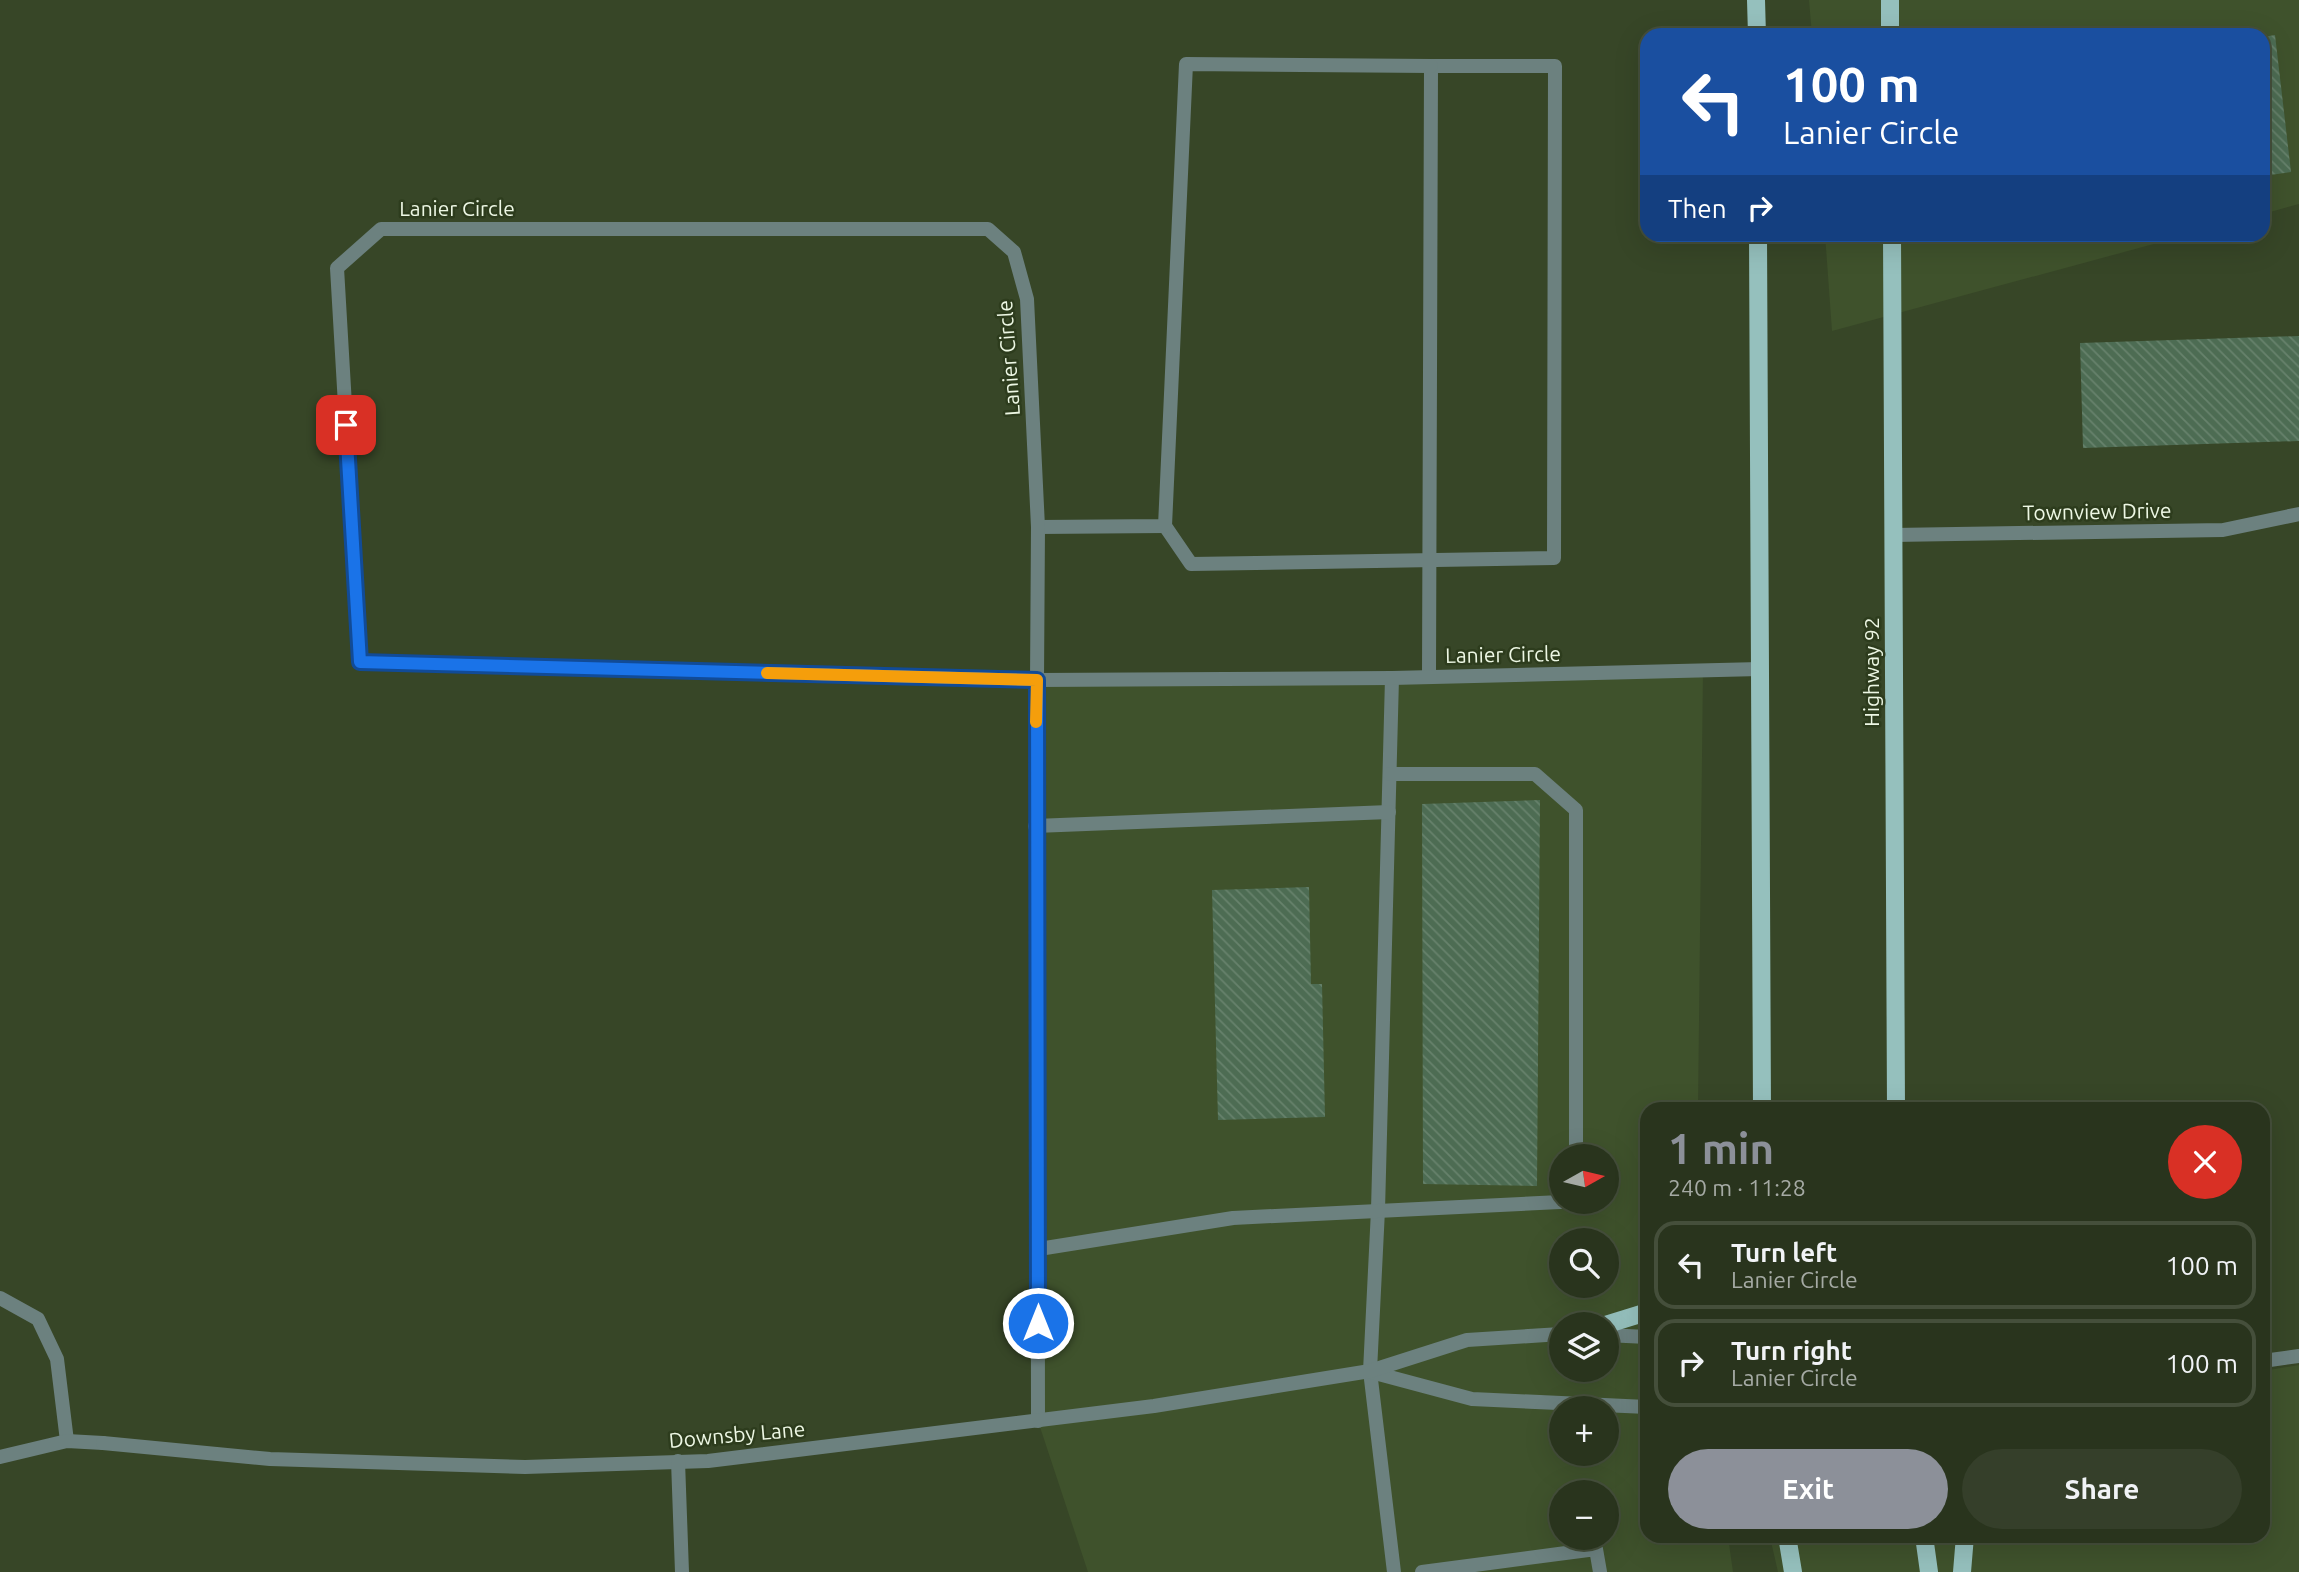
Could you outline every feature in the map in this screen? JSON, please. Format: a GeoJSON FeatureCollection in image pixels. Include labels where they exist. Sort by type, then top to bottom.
{"type":"FeatureCollection","features":[{"type":"Feature","properties":{"kind":"main road"},"geometry":{"type":"LineString","coordinates":[[1756,0],[1756,28]]}},
{"type":"Feature","properties":{"kind":"main road"},"geometry":{"type":"LineString","coordinates":[[1890,0],[1891,28]]}},
{"type":"Feature","properties":{"kind":"main road"},"geometry":{"type":"LineString","coordinates":[[1758,242],[1762,1102]]}},
{"type":"Feature","properties":{"kind":"main road","name":"Highway 92"},"geometry":{"type":"LineString","coordinates":[[1892,242],[1896,1102]]}},
{"type":"Feature","properties":{"kind":"main road"},"geometry":{"type":"LineString","coordinates":[[1619,1321],[1640,1314]]}},
{"type":"Feature","properties":{"kind":"main road"},"geometry":{"type":"LineString","coordinates":[[1788,1543],[1793,1572]]}},
{"type":"Feature","properties":{"kind":"main road"},"geometry":{"type":"LineString","coordinates":[[1925,1543],[1929,1572]]}},
{"type":"Feature","properties":{"kind":"main road"},"geometry":{"type":"LineString","coordinates":[[1962,1572],[1964,1543]]}},
{"type":"Feature","properties":{"kind":"street"},"geometry":{"type":"LineString","coordinates":[[1186,64],[1431,66],[1555,66],[1554,558],[1191,564],[1165,526],[1186,64]]}},
{"type":"Feature","properties":{"kind":"street"},"geometry":{"type":"LineString","coordinates":[[1429,677],[1431,66]]}},
{"type":"Feature","properties":{"kind":"street","name":"Lanier Circle"},"geometry":{"type":"LineString","coordinates":[[1038,1421],[1035,826],[1037,680],[1038,527],[1027,299],[1014,252],[988,229],[381,229],[337,268],[360,662],[1037,680],[1392,678],[1760,669]]}},
{"type":"Feature","properties":{"kind":"street","name":"Townview Drive"},"geometry":{"type":"LineString","coordinates":[[1894,536],[2223,530],[2299,514]]}},
{"type":"Feature","properties":{"kind":"street"},"geometry":{"type":"LineString","coordinates":[[1038,527],[1165,526]]}},
{"type":"Feature","properties":{"kind":"street"},"geometry":{"type":"LineString","coordinates":[[1392,678],[1378,1210],[1370,1371],[1394,1572]]}},
{"type":"Feature","properties":{"kind":"street"},"geometry":{"type":"LineString","coordinates":[[1390,774],[1535,774],[1576,810],[1576,1144]]}},
{"type":"Feature","properties":{"kind":"street"},"geometry":{"type":"LineString","coordinates":[[1035,826],[1389,813]]}},
{"type":"Feature","properties":{"kind":"street"},"geometry":{"type":"LineString","coordinates":[[1039,1250],[1233,1218],[1549,1202]]}},
{"type":"Feature","properties":{"kind":"street"},"geometry":{"type":"LineString","coordinates":[[0,1298],[38,1319],[57,1359],[67,1441]]}},
{"type":"Feature","properties":{"kind":"street","name":"Downsby Lane"},"geometry":{"type":"LineString","coordinates":[[0,1457],[67,1441],[270,1459],[525,1467],[708,1461],[1153,1406],[1370,1371],[1467,1340],[1549,1335]]}},
{"type":"Feature","properties":{"kind":"street"},"geometry":{"type":"LineString","coordinates":[[1619,1336],[1640,1337]]}},
{"type":"Feature","properties":{"kind":"street"},"geometry":{"type":"LineString","coordinates":[[2270,1360],[2299,1356]]}},
{"type":"Feature","properties":{"kind":"street","name":"Downsby Lane"},"geometry":{"type":"LineString","coordinates":[[1370,1371],[1472,1399],[1640,1407]]}},
{"type":"Feature","properties":{"kind":"street"},"geometry":{"type":"LineString","coordinates":[[678,1461],[682,1572]]}},
{"type":"Feature","properties":{"kind":"street"},"geometry":{"type":"LineString","coordinates":[[1422,1572],[1596,1549],[1600,1572]]}},
{"type":"Feature","properties":{"kind":"shaded area"},"geometry":{"type":"Polygon","coordinates":[[[1809,0],[2299,0],[2299,204],[2270,212],[2270,28],[1811,28],[1809,0]]]}},
{"type":"Feature","properties":{"kind":"shaded area"},"geometry":{"type":"Polygon","coordinates":[[[1826,242],[2161,242],[1832,331],[1826,242]]]}},
{"type":"Feature","properties":{"kind":"shaded area"},"geometry":{"type":"Polygon","coordinates":[[[1703,670],[1698,1102],[1640,1102],[1640,1543],[1729,1543],[1733,1572],[1088,1572],[1038,1421],[1037,680],[1703,670]]]}},
{"type":"Feature","properties":{"kind":"shaded area"},"geometry":{"type":"Polygon","coordinates":[[[2299,1365],[2299,1572],[1778,1572],[1771,1543],[2270,1543],[2270,1370],[2299,1365]]]}},
{"type":"Feature","properties":{"kind":"building"},"geometry":{"type":"Polygon","coordinates":[[[2275,35],[2291,172],[2270,175],[2270,36],[2275,35]]]}},
{"type":"Feature","properties":{"kind":"building"},"geometry":{"type":"Polygon","coordinates":[[[2299,336],[2299,441],[2083,448],[2080,343],[2299,336]]]}},
{"type":"Feature","properties":{"kind":"building"},"geometry":{"type":"Polygon","coordinates":[[[1540,800],[1537,1186],[1423,1184],[1422,804],[1540,800]]]}},
{"type":"Feature","properties":{"kind":"building"},"geometry":{"type":"Polygon","coordinates":[[[1309,887],[1311,984],[1322,984],[1325,1117],[1218,1120],[1212,890],[1309,887]]]}},
{"type":"Feature","properties":{"kind":"slow traffic"},"geometry":{"type":"LineString","coordinates":[[767,673],[1037,680],[1036,722]]}},
{"type":"Feature","properties":{"kind":"route"},"geometry":{"type":"LineString","coordinates":[[346,425],[360,662],[1037,680],[1035,826],[1038,1323]]}}]}
